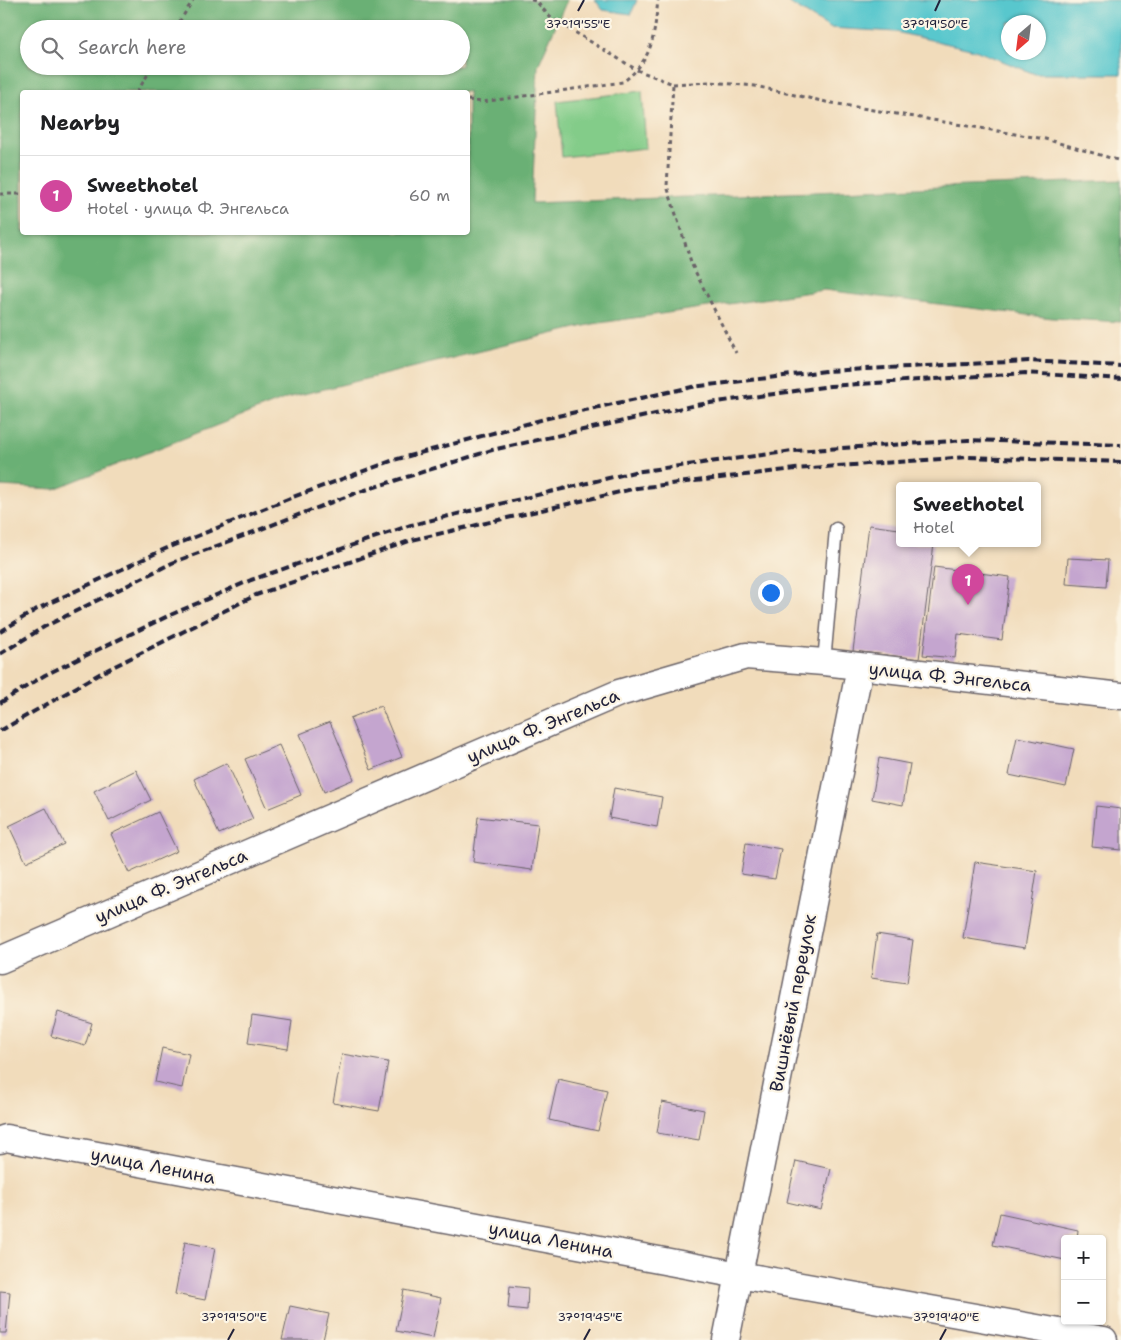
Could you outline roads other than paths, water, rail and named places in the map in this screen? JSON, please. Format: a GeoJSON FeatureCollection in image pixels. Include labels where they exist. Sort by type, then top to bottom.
{"type":"FeatureCollection","features":[{"type":"Feature","properties":{"kind":"street","name":"улица Ф. Энгельса"},"geometry":{"type":"LineString","coordinates":[[0,960],[618,693],[746,656],[824,662],[1121,696]]}},
{"type":"Feature","properties":{"kind":"street","name":"Вишнёвый переулок"},"geometry":{"type":"LineString","coordinates":[[726,1340],[860,666]]}},
{"type":"Feature","properties":{"kind":"street","name":"улица Ленина"},"geometry":{"type":"LineString","coordinates":[[0,1140],[6,1138],[739,1275],[1104,1340]]}},
{"type":"Feature","properties":{"kind":"lane"},"geometry":{"type":"LineString","coordinates":[[824,662],[836,529]]}},
{"type":"Feature","properties":{"kind":"water"},"geometry":{"type":"Polygon","coordinates":[[[595,0],[637,0],[631,14],[603,10],[595,0]]]}},
{"type":"Feature","properties":{"kind":"water"},"geometry":{"type":"Polygon","coordinates":[[[761,0],[1121,0],[1121,74],[1035,74],[975,50],[896,32],[830,28],[786,1],[761,0]]]}},
{"type":"Feature","properties":{"kind":"railway"},"geometry":{"type":"LineString","coordinates":[[0,632],[37,609],[165,549],[293,497],[394,460],[548,418],[692,387],[826,371],[1029,361],[1121,366]]}},
{"type":"Feature","properties":{"kind":"railway"},"geometry":{"type":"LineString","coordinates":[[0,654],[44,627],[172,563],[356,493],[492,450],[696,405],[830,386],[1025,373],[1121,379]]}},
{"type":"Feature","properties":{"kind":"railway"},"geometry":{"type":"LineString","coordinates":[[0,703],[45,675],[168,616],[251,580],[411,525],[634,472],[793,451],[968,440],[1121,445]]}},
{"type":"Feature","properties":{"kind":"railway"},"geometry":{"type":"LineString","coordinates":[[0,731],[103,672],[256,595],[412,540],[637,488],[795,469],[969,457],[1121,462]]}},
{"type":"Feature","properties":{"kind":"place","name":"Sweethotel"},"geometry":{"type":"Point","coordinates":[968,605]}}]}
